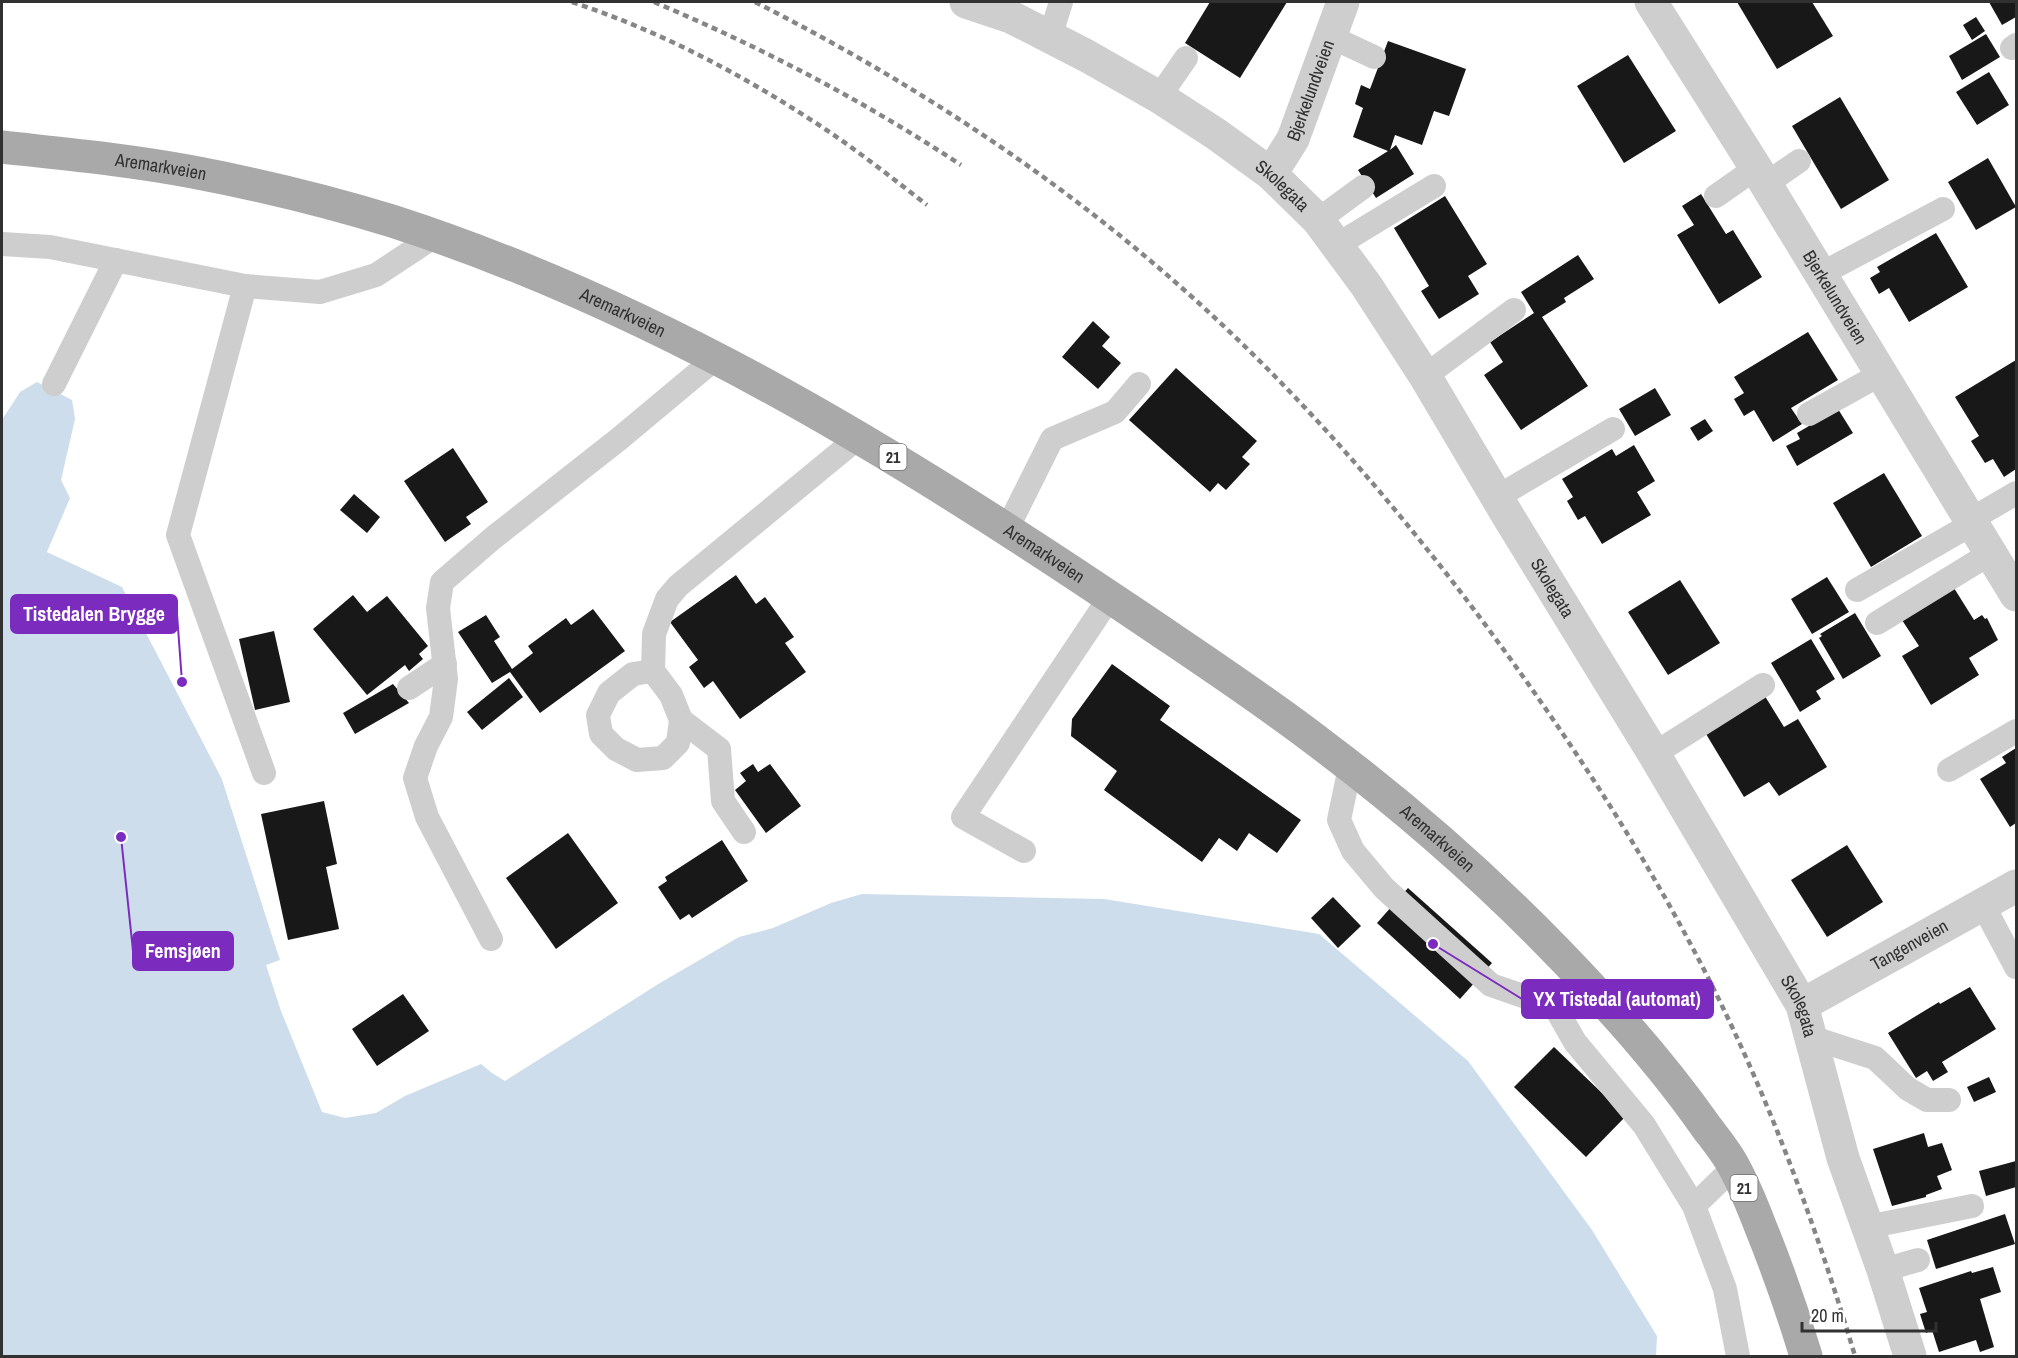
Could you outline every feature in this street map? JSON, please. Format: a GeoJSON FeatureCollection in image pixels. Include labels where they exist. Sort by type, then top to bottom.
{"type":"FeatureCollection","features":[{"type":"Feature","properties":{"kind":"main road","name":"Aremarkveien"},"geometry":{"type":"LineString","coordinates":[[2,147],[189,171],[299,194],[435,236],[590,297],[716,358],[859,437],[1110,597],[1313,738],[1416,820],[1505,900],[1642,1041],[1684,1095],[1734,1167],[1782,1280],[1806,1356]]}},
{"type":"Feature","properties":{"kind":"street","name":"Skolegata"},"geometry":{"type":"LineString","coordinates":[[966,2],[1013,9],[1050,37],[1159,97],[1216,134],[1271,174],[1328,232],[1366,285],[1425,376],[1654,754],[1802,1005],[1843,1158],[1883,1270],[1910,1356]]}},
{"type":"Feature","properties":{"kind":"street","name":"Bjerkelundveien"},"geometry":{"type":"LineString","coordinates":[[1271,174],[1293,140],[1343,2]]}},
{"type":"Feature","properties":{"kind":"street","name":"Bjerkelundveien"},"geometry":{"type":"LineString","coordinates":[[1651,2],[1761,176],[1971,522],[2014,584]]}},
{"type":"Feature","properties":{"kind":"street","name":"Tangenveien"},"geometry":{"type":"LineString","coordinates":[[1802,1005],[2016,886]]}},
{"type":"Feature","properties":{"kind":"lane"},"geometry":{"type":"LineString","coordinates":[[1050,37],[1061,2]]}},
{"type":"Feature","properties":{"kind":"lane"},"geometry":{"type":"LineString","coordinates":[[1329,36],[1374,57]]}},
{"type":"Feature","properties":{"kind":"lane"},"geometry":{"type":"LineString","coordinates":[[1159,97],[1186,58]]}},
{"type":"Feature","properties":{"kind":"lane"},"geometry":{"type":"LineString","coordinates":[[1716,195],[1799,161]]}},
{"type":"Feature","properties":{"kind":"lane"},"geometry":{"type":"LineString","coordinates":[[1328,232],[1434,186]]}},
{"type":"Feature","properties":{"kind":"lane"},"geometry":{"type":"LineString","coordinates":[[1328,232],[1364,187]]}},
{"type":"Feature","properties":{"kind":"lane"},"geometry":{"type":"LineString","coordinates":[[1821,274],[1943,209]]}},
{"type":"Feature","properties":{"kind":"lane"},"geometry":{"type":"LineString","coordinates":[[2,244],[50,247],[245,286],[320,292],[376,275],[435,236]]}},
{"type":"Feature","properties":{"kind":"lane"},"geometry":{"type":"LineString","coordinates":[[54,384],[116,260]]}},
{"type":"Feature","properties":{"kind":"lane"},"geometry":{"type":"LineString","coordinates":[[245,286],[178,535],[264,772]]}},
{"type":"Feature","properties":{"kind":"lane"},"geometry":{"type":"LineString","coordinates":[[1425,376],[1514,310]]}},
{"type":"Feature","properties":{"kind":"lane"},"geometry":{"type":"LineString","coordinates":[[491,939],[427,817],[415,778],[426,746],[441,717],[446,680],[438,608],[442,582],[716,358]]}},
{"type":"Feature","properties":{"kind":"lane"},"geometry":{"type":"LineString","coordinates":[[1809,414],[1881,374]]}},
{"type":"Feature","properties":{"kind":"lane"},"geometry":{"type":"LineString","coordinates":[[1007,530],[1052,439],[1115,412],[1139,384]]}},
{"type":"Feature","properties":{"kind":"lane"},"geometry":{"type":"LineString","coordinates":[[1497,497],[1613,429]]}},
{"type":"Feature","properties":{"kind":"lane"},"geometry":{"type":"LineString","coordinates":[[653,671],[633,674],[609,693],[598,715],[601,734],[616,748],[637,760],[663,758],[678,743],[681,720],[671,695],[653,671],[654,634],[667,599],[687,579],[859,437]]}},
{"type":"Feature","properties":{"kind":"lane"},"geometry":{"type":"LineString","coordinates":[[1857,590],[2016,493]]}},
{"type":"Feature","properties":{"kind":"lane"},"geometry":{"type":"LineString","coordinates":[[1877,623],[1991,553]]}},
{"type":"Feature","properties":{"kind":"lane"},"geometry":{"type":"LineString","coordinates":[[1024,851],[963,817],[1110,597]]}},
{"type":"Feature","properties":{"kind":"lane"},"geometry":{"type":"LineString","coordinates":[[409,688],[445,664]]}},
{"type":"Feature","properties":{"kind":"lane"},"geometry":{"type":"LineString","coordinates":[[1654,754],[1763,685]]}},
{"type":"Feature","properties":{"kind":"lane"},"geometry":{"type":"LineString","coordinates":[[681,720],[718,749],[723,801],[744,832]]}},
{"type":"Feature","properties":{"kind":"lane"},"geometry":{"type":"LineString","coordinates":[[1949,770],[2016,730]]}},
{"type":"Feature","properties":{"kind":"lane"},"geometry":{"type":"LineString","coordinates":[[1350,767],[1340,820],[1353,851],[1376,879],[1491,985],[1555,1007],[1600,996]]}},
{"type":"Feature","properties":{"kind":"lane"},"geometry":{"type":"LineString","coordinates":[[1983,905],[2016,966]]}},
{"type":"Feature","properties":{"kind":"lane"},"geometry":{"type":"LineString","coordinates":[[1555,1007],[1575,1042],[1644,1125],[1694,1206],[1725,1289],[1738,1356]]}},
{"type":"Feature","properties":{"kind":"lane"},"geometry":{"type":"LineString","coordinates":[[1810,1037],[1875,1058],[1908,1089],[1927,1100],[1949,1100]]}},
{"type":"Feature","properties":{"kind":"lane"},"geometry":{"type":"LineString","coordinates":[[1694,1206],[1734,1167]]}},
{"type":"Feature","properties":{"kind":"lane"},"geometry":{"type":"LineString","coordinates":[[1867,1227],[1972,1206]]}},
{"type":"Feature","properties":{"kind":"lane"},"geometry":{"type":"LineString","coordinates":[[1883,1270],[1918,1260]]}},
{"type":"Feature","properties":{"kind":"water"},"geometry":{"type":"Polygon","coordinates":[[[37,382],[72,400],[75,419],[61,480],[70,498],[47,552],[122,586],[222,779],[280,960],[266,965],[281,1011],[322,1112],[345,1118],[376,1113],[405,1096],[481,1064],[505,1081],[660,983],[739,937],[773,928],[831,903],[862,894],[1104,899],[1319,934],[1468,1061],[1592,1230],[1657,1336],[1656,1356],[2,1356],[2,420],[20,392],[37,382]]]}},
{"type":"Feature","properties":{"kind":"pier"},"geometry":{"type":"Polygon","coordinates":[[[56,533],[58,534],[51,550],[124,585],[225,778],[281,954],[278,954],[222,779],[122,587],[47,552],[56,533]]]}},
{"type":"Feature","properties":{"kind":"building"},"geometry":{"type":"Polygon","coordinates":[[[1210,2],[1287,2],[1240,78],[1185,43],[1210,2]]]}},
{"type":"Feature","properties":{"kind":"building"},"geometry":{"type":"Polygon","coordinates":[[[1737,2],[1812,2],[1833,36],[1777,69],[1737,2]]]}},
{"type":"Feature","properties":{"kind":"building"},"geometry":{"type":"Polygon","coordinates":[[[1989,2],[2016,2],[2016,17],[2002,25],[1989,2]]]}},
{"type":"Feature","properties":{"kind":"building"},"geometry":{"type":"Polygon","coordinates":[[[1976,17],[1985,31],[1972,40],[1963,25],[1976,17]]]}},
{"type":"Feature","properties":{"kind":"building"},"geometry":{"type":"Polygon","coordinates":[[[1986,34],[2000,57],[1962,80],[1949,56],[1986,34]]]}},
{"type":"Feature","properties":{"kind":"building"},"geometry":{"type":"Polygon","coordinates":[[[1388,41],[1466,69],[1449,116],[1434,111],[1422,145],[1395,135],[1390,150],[1396,145],[1414,174],[1376,198],[1358,170],[1388,151],[1353,137],[1363,108],[1355,104],[1361,85],[1370,89],[1388,41]]]}},
{"type":"Feature","properties":{"kind":"building"},"geometry":{"type":"Polygon","coordinates":[[[1628,55],[1676,131],[1624,163],[1577,86],[1628,55]]]}},
{"type":"Feature","properties":{"kind":"building"},"geometry":{"type":"Polygon","coordinates":[[[1989,72],[2009,105],[1977,125],[1956,92],[1989,72]]]}},
{"type":"Feature","properties":{"kind":"building"},"geometry":{"type":"Polygon","coordinates":[[[1840,97],[1889,180],[1841,209],[1792,126],[1840,97]]]}},
{"type":"Feature","properties":{"kind":"building"},"geometry":{"type":"Polygon","coordinates":[[[1988,158],[2016,207],[1976,230],[1948,182],[1988,158]]]}},
{"type":"Feature","properties":{"kind":"building"},"geometry":{"type":"Polygon","coordinates":[[[1701,194],[1726,234],[1733,230],[1762,277],[1719,304],[1677,235],[1694,225],[1682,206],[1701,194]]]}},
{"type":"Feature","properties":{"kind":"building"},"geometry":{"type":"Polygon","coordinates":[[[1445,196],[1487,264],[1468,276],[1479,294],[1439,319],[1421,291],[1429,286],[1394,228],[1445,196]]]}},
{"type":"Feature","properties":{"kind":"building"},"geometry":{"type":"Polygon","coordinates":[[[1936,233],[1968,287],[1909,322],[1889,288],[1879,294],[1870,278],[1880,272],[1877,267],[1936,233]]]}},
{"type":"Feature","properties":{"kind":"building"},"geometry":{"type":"Polygon","coordinates":[[[1578,255],[1594,279],[1564,298],[1566,302],[1542,317],[1588,386],[1521,430],[1484,375],[1503,362],[1490,342],[1534,313],[1521,292],[1578,255]]]}},
{"type":"Feature","properties":{"kind":"building"},"geometry":{"type":"Polygon","coordinates":[[[1093,321],[1110,337],[1102,346],[1121,363],[1098,389],[1062,357],[1093,321]]]}},
{"type":"Feature","properties":{"kind":"building"},"geometry":{"type":"Polygon","coordinates":[[[1808,332],[1838,380],[1791,408],[1802,424],[1773,442],[1754,410],[1744,416],[1734,399],[1744,393],[1734,377],[1808,332]]]}},
{"type":"Feature","properties":{"kind":"building"},"geometry":{"type":"Polygon","coordinates":[[[2016,360],[2016,469],[2004,477],[1993,459],[1985,463],[1971,441],[1979,436],[1955,397],[2016,360]]]}},
{"type":"Feature","properties":{"kind":"building"},"geometry":{"type":"Polygon","coordinates":[[[1176,368],[1257,441],[1242,457],[1250,464],[1226,490],[1218,483],[1210,492],[1129,420],[1176,368]]]}},
{"type":"Feature","properties":{"kind":"building"},"geometry":{"type":"Polygon","coordinates":[[[1655,388],[1671,415],[1635,436],[1619,409],[1655,388]]]}},
{"type":"Feature","properties":{"kind":"building"},"geometry":{"type":"Polygon","coordinates":[[[1838,409],[1853,433],[1797,466],[1786,446],[1800,439],[1797,433],[1838,409]]]}},
{"type":"Feature","properties":{"kind":"building"},"geometry":{"type":"Polygon","coordinates":[[[1705,419],[1713,431],[1698,441],[1690,428],[1705,419]]]}},
{"type":"Feature","properties":{"kind":"building"},"geometry":{"type":"Polygon","coordinates":[[[1634,445],[1655,481],[1637,492],[1651,515],[1602,544],[1585,516],[1578,520],[1567,501],[1573,497],[1562,479],[1612,449],[1616,456],[1634,445]]]}},
{"type":"Feature","properties":{"kind":"building"},"geometry":{"type":"Polygon","coordinates":[[[453,448],[488,502],[466,517],[471,524],[445,542],[404,481],[453,448]]]}},
{"type":"Feature","properties":{"kind":"building"},"geometry":{"type":"Polygon","coordinates":[[[1884,473],[1922,536],[1871,567],[1833,503],[1884,473]]]}},
{"type":"Feature","properties":{"kind":"building"},"geometry":{"type":"Polygon","coordinates":[[[354,494],[380,517],[367,533],[340,510],[354,494]]]}},
{"type":"Feature","properties":{"kind":"building"},"geometry":{"type":"Polygon","coordinates":[[[736,575],[756,604],[765,597],[794,637],[785,643],[806,672],[740,719],[713,681],[704,688],[689,667],[698,660],[670,622],[736,575]]]}},
{"type":"Feature","properties":{"kind":"building"},"geometry":{"type":"Polygon","coordinates":[[[1827,577],[1849,612],[1812,634],[1791,599],[1827,577]]]}},
{"type":"Feature","properties":{"kind":"building"},"geometry":{"type":"Polygon","coordinates":[[[1680,580],[1720,643],[1668,675],[1628,612],[1680,580]]]}},
{"type":"Feature","properties":{"kind":"building"},"geometry":{"type":"Polygon","coordinates":[[[1954,588],[1974,620],[1982,615],[1985,619],[1987,618],[1998,640],[1969,658],[1979,675],[1931,705],[1902,656],[1919,646],[1902,620],[1954,588]]]}},
{"type":"Feature","properties":{"kind":"building"},"geometry":{"type":"Polygon","coordinates":[[[353,595],[367,612],[387,596],[428,646],[419,654],[423,659],[409,671],[405,665],[367,695],[313,629],[353,595]]]}},
{"type":"Feature","properties":{"kind":"building"},"geometry":{"type":"Polygon","coordinates":[[[593,609],[625,651],[540,713],[510,672],[492,683],[458,632],[486,615],[500,637],[494,641],[512,669],[533,653],[528,646],[566,618],[571,625],[593,609]]]}},
{"type":"Feature","properties":{"kind":"building"},"geometry":{"type":"Polygon","coordinates":[[[1855,613],[1881,656],[1843,679],[1819,638],[1822,636],[1820,634],[1855,613]]]}},
{"type":"Feature","properties":{"kind":"building"},"geometry":{"type":"Polygon","coordinates":[[[274,631],[290,702],[255,710],[239,639],[274,631]]]}},
{"type":"Feature","properties":{"kind":"building"},"geometry":{"type":"Polygon","coordinates":[[[1811,639],[1835,679],[1816,691],[1821,699],[1800,712],[1771,663],[1811,639]]]}},
{"type":"Feature","properties":{"kind":"building"},"geometry":{"type":"Polygon","coordinates":[[[1112,664],[1170,706],[1160,720],[1301,820],[1277,853],[1249,833],[1237,851],[1219,838],[1202,862],[1104,790],[1117,771],[1071,736],[1072,719],[1112,664]]]}},
{"type":"Feature","properties":{"kind":"building"},"geometry":{"type":"Polygon","coordinates":[[[509,678],[523,697],[482,730],[467,712],[509,678]]]}},
{"type":"Feature","properties":{"kind":"building"},"geometry":{"type":"Polygon","coordinates":[[[393,684],[409,703],[355,734],[343,713],[393,684]]]}},
{"type":"Feature","properties":{"kind":"building"},"geometry":{"type":"Polygon","coordinates":[[[1763,693],[1784,727],[1798,719],[1827,767],[1779,796],[1769,782],[1744,797],[1703,729],[1763,693]]]}},
{"type":"Feature","properties":{"kind":"building"},"geometry":{"type":"Polygon","coordinates":[[[2016,748],[2016,823],[2010,827],[1980,779],[2006,763],[2002,757],[2016,748]]]}},
{"type":"Feature","properties":{"kind":"building"},"geometry":{"type":"Polygon","coordinates":[[[753,764],[758,772],[770,764],[801,806],[766,833],[735,790],[746,781],[740,773],[753,764]]]}},
{"type":"Feature","properties":{"kind":"building"},"geometry":{"type":"Polygon","coordinates":[[[324,801],[337,864],[326,867],[339,929],[288,940],[261,814],[324,801]]]}},
{"type":"Feature","properties":{"kind":"building"},"geometry":{"type":"Polygon","coordinates":[[[568,833],[618,903],[556,949],[506,878],[568,833]]]}},
{"type":"Feature","properties":{"kind":"building"},"geometry":{"type":"Polygon","coordinates":[[[722,840],[748,881],[692,918],[689,914],[680,920],[658,887],[667,881],[665,877],[722,840]]]}},
{"type":"Feature","properties":{"kind":"building"},"geometry":{"type":"Polygon","coordinates":[[[1847,845],[1883,902],[1827,937],[1791,880],[1847,845]]]}},
{"type":"Feature","properties":{"kind":"building"},"geometry":{"type":"Polygon","coordinates":[[[1408,888],[1492,963],[1460,999],[1377,923],[1408,888]]]}},
{"type":"Feature","properties":{"kind":"building"},"geometry":{"type":"Polygon","coordinates":[[[1333,897],[1361,926],[1338,948],[1311,918],[1333,897]]]}},
{"type":"Feature","properties":{"kind":"building"},"geometry":{"type":"Polygon","coordinates":[[[1970,987],[1996,1029],[1942,1062],[1948,1072],[1933,1081],[1927,1071],[1916,1078],[1888,1033],[1939,1002],[1940,1004],[1970,987]]]}},
{"type":"Feature","properties":{"kind":"building"},"geometry":{"type":"Polygon","coordinates":[[[403,994],[429,1031],[377,1066],[352,1029],[403,994]]]}},
{"type":"Feature","properties":{"kind":"building"},"geometry":{"type":"Polygon","coordinates":[[[1554,1047],[1626,1116],[1586,1157],[1514,1087],[1554,1047]]]}},
{"type":"Feature","properties":{"kind":"building"},"geometry":{"type":"Polygon","coordinates":[[[1989,1077],[1996,1092],[1974,1102],[1967,1087],[1989,1077]]]}},
{"type":"Feature","properties":{"kind":"building"},"geometry":{"type":"Polygon","coordinates":[[[1924,1133],[1928,1147],[1942,1143],[1952,1170],[1937,1176],[1942,1189],[1926,1197],[1892,1206],[1873,1149],[1924,1133]]]}},
{"type":"Feature","properties":{"kind":"building"},"geometry":{"type":"Polygon","coordinates":[[[2016,1161],[2016,1187],[1986,1196],[1979,1171],[2016,1161]]]}},
{"type":"Feature","properties":{"kind":"building"},"geometry":{"type":"Polygon","coordinates":[[[2005,1214],[2015,1244],[1936,1269],[1927,1240],[2005,1214]]]}},
{"type":"Feature","properties":{"kind":"building"},"geometry":{"type":"Polygon","coordinates":[[[1993,1267],[2001,1292],[1980,1299],[1994,1347],[1980,1352],[1976,1340],[1939,1352],[1932,1330],[1926,1333],[1920,1314],[1927,1312],[1919,1288],[1971,1271],[1972,1273],[1993,1267]]]}},
{"type":"Feature","properties":{"kind":"railway"},"geometry":{"type":"LineString","coordinates":[[572,2],[663,38],[749,82],[837,137],[927,205]]}},
{"type":"Feature","properties":{"kind":"railway"},"geometry":{"type":"LineString","coordinates":[[654,2],[811,76],[887,119],[961,165]]}},
{"type":"Feature","properties":{"kind":"railway"},"geometry":{"type":"LineString","coordinates":[[755,2],[811,31],[920,94],[1025,164],[1126,240],[1214,317],[1291,393],[1399,514],[1466,599],[1561,731],[1620,822],[1675,915],[1724,1009],[1767,1106],[1806,1205],[1855,1356]]}},
{"type":"Feature","properties":{"kind":"place","name":"Tistedalen Brygge"},"geometry":{"type":"Point","coordinates":[182,682]}},
{"type":"Feature","properties":{"kind":"place","name":"Femsjøen"},"geometry":{"type":"Point","coordinates":[121,837]}},
{"type":"Feature","properties":{"kind":"place","name":"YX Tistedal (automat)"},"geometry":{"type":"Point","coordinates":[1433,944]}}]}
